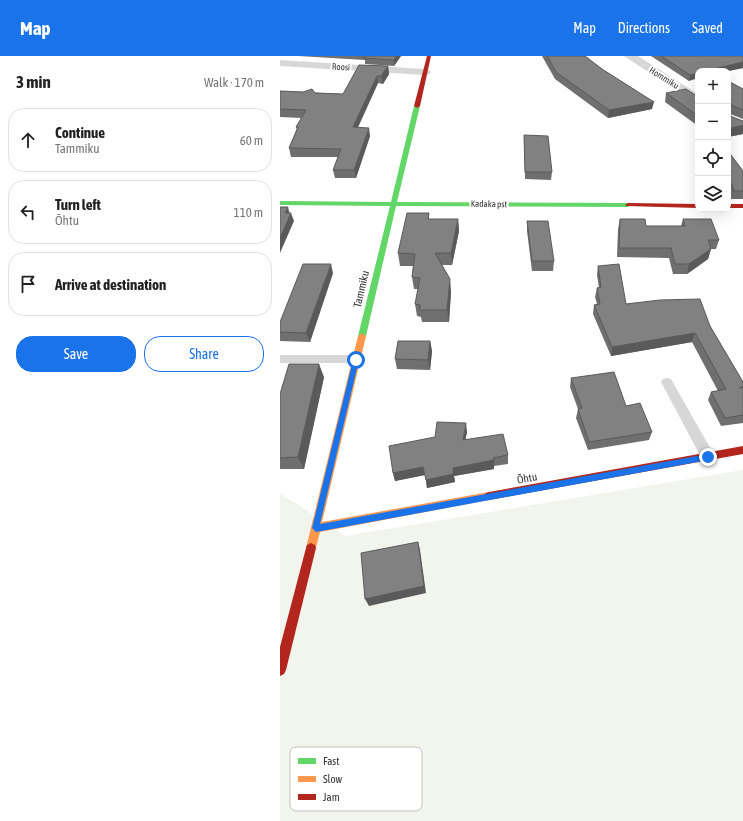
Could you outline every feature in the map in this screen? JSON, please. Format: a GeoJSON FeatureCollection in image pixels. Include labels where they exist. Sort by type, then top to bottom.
{"type":"FeatureCollection","features":[{"type":"Feature","properties":{"kind":"street","name":"Tammiku"},"geometry":{"type":"LineString","coordinates":[[280,670],[316,528],[429,56]]}},
{"type":"Feature","properties":{"kind":"street","name":"Hommiku"},"geometry":{"type":"LineString","coordinates":[[630,56],[695,97]]}},
{"type":"Feature","properties":{"kind":"street","name":"Roosi"},"geometry":{"type":"LineString","coordinates":[[280,63],[426,72]]}},
{"type":"Feature","properties":{"kind":"street","name":"Kadaka pst"},"geometry":{"type":"LineString","coordinates":[[280,203],[695,206]]}},
{"type":"Feature","properties":{"kind":"street"},"geometry":{"type":"LineString","coordinates":[[731,206],[743,206]]}},
{"type":"Feature","properties":{"kind":"street","name":"Õhtu"},"geometry":{"type":"LineString","coordinates":[[316,528],[743,450]]}},
{"type":"Feature","properties":{"kind":"lane"},"geometry":{"type":"LineString","coordinates":[[280,359],[356,360]]}},
{"type":"Feature","properties":{"kind":"lane"},"geometry":{"type":"LineString","coordinates":[[667,382],[708,457]]}},
{"type":"Feature","properties":{"kind":"shaded area"},"geometry":{"type":"Polygon","coordinates":[[[743,470],[743,821],[280,821],[280,493],[345,536],[743,470]]]}},
{"type":"Feature","properties":{"kind":"building"},"geometry":{"type":"Polygon","coordinates":[[[365,56],[396,56],[394,60],[364,58],[365,56]]]}},
{"type":"Feature","properties":{"kind":"building"},"geometry":{"type":"Polygon","coordinates":[[[547,56],[585,56],[602,69],[654,102],[609,110],[556,72],[547,56]]]}},
{"type":"Feature","properties":{"kind":"building"},"geometry":{"type":"Polygon","coordinates":[[[661,56],[743,56],[743,62],[718,68],[695,68],[695,74],[690,75],[661,56]]]}},
{"type":"Feature","properties":{"kind":"building"},"geometry":{"type":"Polygon","coordinates":[[[359,65],[388,66],[381,76],[377,76],[353,127],[369,128],[354,170],[333,170],[341,149],[289,148],[298,127],[296,127],[306,110],[280,109],[280,91],[303,92],[312,89],[315,93],[343,94],[359,65]]]}},
{"type":"Feature","properties":{"kind":"building"},"geometry":{"type":"Polygon","coordinates":[[[731,83],[743,89],[743,110],[731,105],[731,83]]]}},
{"type":"Feature","properties":{"kind":"building"},"geometry":{"type":"Polygon","coordinates":[[[686,89],[695,95],[695,114],[666,93],[686,89]]]}},
{"type":"Feature","properties":{"kind":"building"},"geometry":{"type":"Polygon","coordinates":[[[731,116],[743,121],[743,125],[731,128],[731,116]]]}},
{"type":"Feature","properties":{"kind":"building"},"geometry":{"type":"Polygon","coordinates":[[[524,135],[548,136],[552,172],[525,172],[524,135]]]}},
{"type":"Feature","properties":{"kind":"building"},"geometry":{"type":"Polygon","coordinates":[[[731,155],[743,171],[743,191],[734,191],[731,183],[731,155]]]}},
{"type":"Feature","properties":{"kind":"building"},"geometry":{"type":"Polygon","coordinates":[[[280,207],[288,207],[285,213],[291,213],[280,238],[280,207]]]}},
{"type":"Feature","properties":{"kind":"building"},"geometry":{"type":"Polygon","coordinates":[[[407,213],[429,213],[428,219],[458,219],[451,253],[435,253],[450,279],[447,310],[420,310],[420,305],[415,304],[420,278],[412,277],[415,254],[398,253],[407,213]]]}},
{"type":"Feature","properties":{"kind":"building"},"geometry":{"type":"Polygon","coordinates":[[[620,219],[645,219],[646,226],[685,226],[683,219],[711,219],[719,240],[708,240],[711,249],[689,264],[675,264],[671,248],[619,248],[620,219]]]}},
{"type":"Feature","properties":{"kind":"building"},"geometry":{"type":"Polygon","coordinates":[[[527,221],[548,221],[554,261],[532,261],[527,221]]]}},
{"type":"Feature","properties":{"kind":"building"},"geometry":{"type":"Polygon","coordinates":[[[303,264],[331,264],[306,333],[280,332],[280,322],[303,264]]]}},
{"type":"Feature","properties":{"kind":"building"},"geometry":{"type":"Polygon","coordinates":[[[619,264],[626,304],[660,300],[700,299],[710,326],[743,382],[743,415],[725,418],[711,392],[726,389],[695,333],[612,347],[594,305],[600,304],[597,288],[601,287],[598,266],[619,264]]]}},
{"type":"Feature","properties":{"kind":"building"},"geometry":{"type":"Polygon","coordinates":[[[398,341],[430,341],[428,360],[395,359],[398,341]]]}},
{"type":"Feature","properties":{"kind":"building"},"geometry":{"type":"Polygon","coordinates":[[[289,364],[319,364],[298,457],[280,458],[280,394],[289,364]]]}},
{"type":"Feature","properties":{"kind":"building"},"geometry":{"type":"Polygon","coordinates":[[[614,372],[626,406],[640,403],[652,432],[589,442],[578,409],[582,408],[571,378],[614,372]]]}},
{"type":"Feature","properties":{"kind":"building"},"geometry":{"type":"Polygon","coordinates":[[[437,422],[466,423],[463,440],[503,434],[508,455],[493,458],[494,460],[453,468],[453,474],[426,480],[423,467],[393,473],[389,446],[435,437],[437,422]]]}},
{"type":"Feature","properties":{"kind":"building"},"geometry":{"type":"Polygon","coordinates":[[[418,542],[424,586],[365,599],[361,553],[418,542]]]}},
{"type":"Feature","properties":{"kind":"traffic: fast"},"geometry":{"type":"LineString","coordinates":[[362,336],[417,106]]}},
{"type":"Feature","properties":{"kind":"traffic: fast"},"geometry":{"type":"LineString","coordinates":[[280,203],[628,205]]}},
{"type":"Feature","properties":{"kind":"traffic: slow"},"geometry":{"type":"LineString","coordinates":[[311,548],[362,336]]}},
{"type":"Feature","properties":{"kind":"traffic: slow"},"geometry":{"type":"LineString","coordinates":[[316,528],[489,496]]}},
{"type":"Feature","properties":{"kind":"traffic: jam"},"geometry":{"type":"LineString","coordinates":[[417,106],[429,56]]}},
{"type":"Feature","properties":{"kind":"traffic: jam"},"geometry":{"type":"LineString","coordinates":[[628,205],[695,206]]}},
{"type":"Feature","properties":{"kind":"traffic: jam"},"geometry":{"type":"LineString","coordinates":[[731,206],[743,206]]}},
{"type":"Feature","properties":{"kind":"traffic: jam"},"geometry":{"type":"LineString","coordinates":[[489,496],[743,450]]}},
{"type":"Feature","properties":{"kind":"traffic: jam"},"geometry":{"type":"LineString","coordinates":[[280,670],[311,548]]}},
{"type":"Feature","properties":{"kind":"route"},"geometry":{"type":"LineString","coordinates":[[356,360],[316,528],[708,457]]}}]}
